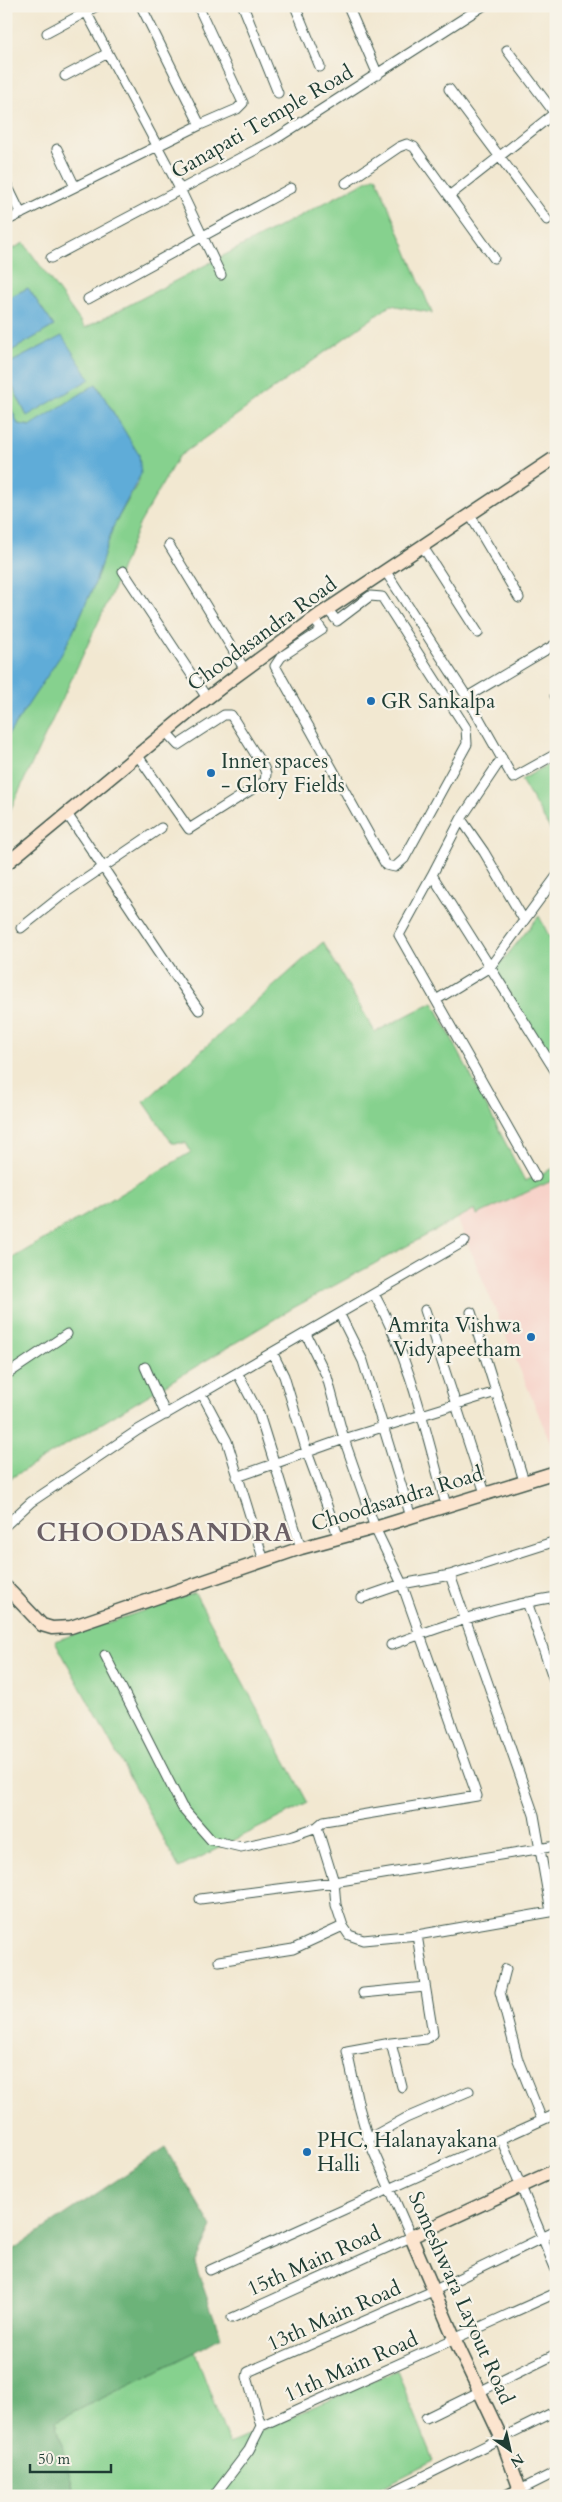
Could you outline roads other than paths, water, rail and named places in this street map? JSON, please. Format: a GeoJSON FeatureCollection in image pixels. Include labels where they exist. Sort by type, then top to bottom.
{"type":"FeatureCollection","features":[{"type":"Feature","properties":{"kind":"street"},"geometry":{"type":"LineString","coordinates":[[47,32],[85,9],[97,6]]}},
{"type":"Feature","properties":{"kind":"street"},"geometry":{"type":"LineString","coordinates":[[141,6],[200,125]]}},
{"type":"Feature","properties":{"kind":"street"},"geometry":{"type":"LineString","coordinates":[[6,221],[156,146],[237,109],[243,104],[198,6]]}},
{"type":"Feature","properties":{"kind":"street"},"geometry":{"type":"LineString","coordinates":[[243,6],[278,93]]}},
{"type":"Feature","properties":{"kind":"street"},"geometry":{"type":"LineString","coordinates":[[294,6],[320,67]]}},
{"type":"Feature","properties":{"kind":"street"},"geometry":{"type":"LineString","coordinates":[[348,6],[378,75]]}},
{"type":"Feature","properties":{"kind":"street","name":"Ganapati Temple Road"},"geometry":{"type":"LineString","coordinates":[[51,258],[274,140],[483,6]]}},
{"type":"Feature","properties":{"kind":"street"},"geometry":{"type":"LineString","coordinates":[[85,9],[180,189],[221,275]]}},
{"type":"Feature","properties":{"kind":"street"},"geometry":{"type":"LineString","coordinates":[[449,196],[498,155],[555,114],[508,50]]}},
{"type":"Feature","properties":{"kind":"street"},"geometry":{"type":"LineString","coordinates":[[64,76],[108,53]]}},
{"type":"Feature","properties":{"kind":"street"},"geometry":{"type":"LineString","coordinates":[[449,89],[547,220]]}},
{"type":"Feature","properties":{"kind":"street"},"geometry":{"type":"LineString","coordinates":[[346,183],[399,146],[407,144],[414,147],[494,258]]}},
{"type":"Feature","properties":{"kind":"street"},"geometry":{"type":"LineString","coordinates":[[57,149],[75,187]]}},
{"type":"Feature","properties":{"kind":"street"},"geometry":{"type":"LineString","coordinates":[[6,183],[21,214]]}},
{"type":"Feature","properties":{"kind":"street"},"geometry":{"type":"LineString","coordinates":[[88,299],[291,188]]}},
{"type":"Feature","properties":{"kind":"street","name":"Choodasandra Road"},"geometry":{"type":"LineString","coordinates":[[6,864],[67,814],[142,761],[166,732],[208,698],[314,619],[556,458]]}},
{"type":"Feature","properties":{"kind":"street"},"geometry":{"type":"LineString","coordinates":[[470,515],[519,598]]}},
{"type":"Feature","properties":{"kind":"street"},"geometry":{"type":"LineString","coordinates":[[169,545],[245,670]]}},
{"type":"Feature","properties":{"kind":"street"},"geometry":{"type":"LineString","coordinates":[[423,547],[478,633]]}},
{"type":"Feature","properties":{"kind":"street"},"geometry":{"type":"LineString","coordinates":[[123,571],[208,698]]}},
{"type":"Feature","properties":{"kind":"street"},"geometry":{"type":"LineString","coordinates":[[386,572],[467,697],[513,778],[556,754]]}},
{"type":"Feature","properties":{"kind":"street"},"geometry":{"type":"LineString","coordinates":[[370,596],[382,597],[466,728],[468,736],[467,744],[414,842],[404,858],[395,867],[386,865],[275,666],[278,659],[337,621],[370,596]]}},
{"type":"Feature","properties":{"kind":"street"},"geometry":{"type":"LineString","coordinates":[[328,610],[337,621]]}},
{"type":"Feature","properties":{"kind":"street"},"geometry":{"type":"LineString","coordinates":[[314,619],[322,630]]}},
{"type":"Feature","properties":{"kind":"street"},"geometry":{"type":"LineString","coordinates":[[467,697],[556,644]]}},
{"type":"Feature","properties":{"kind":"street"},"geometry":{"type":"LineString","coordinates":[[142,761],[156,785],[189,829],[264,781],[266,774],[264,768],[231,714],[224,715],[178,745],[166,732]]}},
{"type":"Feature","properties":{"kind":"street"},"geometry":{"type":"LineString","coordinates":[[502,758],[461,819],[399,935],[536,1177]]}},
{"type":"Feature","properties":{"kind":"street"},"geometry":{"type":"LineString","coordinates":[[67,814],[156,949],[199,1010]]}},
{"type":"Feature","properties":{"kind":"street"},"geometry":{"type":"LineString","coordinates":[[461,819],[484,852],[524,920]]}},
{"type":"Feature","properties":{"kind":"street"},"geometry":{"type":"LineString","coordinates":[[21,928],[65,893],[160,828]]}},
{"type":"Feature","properties":{"kind":"street"},"geometry":{"type":"LineString","coordinates":[[432,875],[556,1072]]}},
{"type":"Feature","properties":{"kind":"street"},"geometry":{"type":"LineString","coordinates":[[436,1000],[490,967],[556,877]]}},
{"type":"Feature","properties":{"kind":"street"},"geometry":{"type":"LineString","coordinates":[[6,1525],[31,1502],[138,1430],[273,1354],[465,1241]]}},
{"type":"Feature","properties":{"kind":"street"},"geometry":{"type":"LineString","coordinates":[[374,1294],[396,1337],[416,1391],[446,1505]]}},
{"type":"Feature","properties":{"kind":"street"},"geometry":{"type":"LineString","coordinates":[[425,1310],[485,1493]]}},
{"type":"Feature","properties":{"kind":"street"},"geometry":{"type":"LineString","coordinates":[[470,1312],[524,1480]]}},
{"type":"Feature","properties":{"kind":"street"},"geometry":{"type":"LineString","coordinates":[[340,1314],[360,1352],[411,1516]]}},
{"type":"Feature","properties":{"kind":"street"},"geometry":{"type":"LineString","coordinates":[[6,1375],[67,1334]]}},
{"type":"Feature","properties":{"kind":"street"},"geometry":{"type":"LineString","coordinates":[[105,1655],[182,1807],[211,1840],[241,1847],[291,1836],[317,1827],[324,1821],[477,1796],[459,1750],[421,1634],[402,1584],[375,1528],[344,1439],[327,1377],[306,1334]]}},
{"type":"Feature","properties":{"kind":"street"},"geometry":{"type":"LineString","coordinates":[[273,1354],[292,1397],[307,1452],[339,1538]]}},
{"type":"Feature","properties":{"kind":"street"},"geometry":{"type":"LineString","coordinates":[[145,1367],[166,1415]]}},
{"type":"Feature","properties":{"kind":"street"},"geometry":{"type":"LineString","coordinates":[[238,1374],[259,1414],[301,1548]]}},
{"type":"Feature","properties":{"kind":"street"},"geometry":{"type":"LineString","coordinates":[[237,1477],[344,1439],[496,1392]]}},
{"type":"Feature","properties":{"kind":"street"},"geometry":{"type":"LineString","coordinates":[[202,1394],[226,1442],[264,1561]]}},
{"type":"Feature","properties":{"kind":"street","name":"Choodasandra Road"},"geometry":{"type":"LineString","coordinates":[[6,1587],[42,1625],[52,1628],[71,1627],[301,1548],[375,1528],[524,1480],[556,1472]]}},
{"type":"Feature","properties":{"kind":"street"},"geometry":{"type":"LineString","coordinates":[[362,1598],[402,1584],[450,1575],[556,1541]]}},
{"type":"Feature","properties":{"kind":"street"},"geometry":{"type":"LineString","coordinates":[[317,1827],[334,1882],[336,1905],[343,1926],[349,1935],[364,1940],[418,1935],[553,1912],[534,1814],[450,1575]]}},
{"type":"Feature","properties":{"kind":"street"},"geometry":{"type":"LineString","coordinates":[[391,1645],[465,1620],[527,1602],[556,1597]]}},
{"type":"Feature","properties":{"kind":"street"},"geometry":{"type":"LineString","coordinates":[[527,1602],[556,1686]]}},
{"type":"Feature","properties":{"kind":"street"},"geometry":{"type":"LineString","coordinates":[[200,1899],[334,1882],[556,1846]]}},
{"type":"Feature","properties":{"kind":"street"},"geometry":{"type":"LineString","coordinates":[[219,1961],[293,1949],[343,1926]]}},
{"type":"Feature","properties":{"kind":"street"},"geometry":{"type":"LineString","coordinates":[[402,2087],[390,2043],[426,2039],[433,2034],[418,1935]]}},
{"type":"Feature","properties":{"kind":"street"},"geometry":{"type":"LineString","coordinates":[[506,1970],[500,1992],[518,2060],[542,2120]]}},
{"type":"Feature","properties":{"kind":"street"},"geometry":{"type":"LineString","coordinates":[[363,1993],[425,1987]]}},
{"type":"Feature","properties":{"kind":"street","name":"Someshwara Layout Road"},"geometry":{"type":"LineString","coordinates":[[390,2043],[347,2051],[368,2139],[454,2340],[502,2437],[522,2493]]}},
{"type":"Feature","properties":{"kind":"street"},"geometry":{"type":"LineString","coordinates":[[368,2139],[468,2090]]}},
{"type":"Feature","properties":{"kind":"street"},"geometry":{"type":"LineString","coordinates":[[210,2270],[556,2114]]}},
{"type":"Feature","properties":{"kind":"street"},"geometry":{"type":"LineString","coordinates":[[502,2139],[556,2270]]}},
{"type":"Feature","properties":{"kind":"street"},"geometry":{"type":"LineString","coordinates":[[411,2237],[556,2170]]}},
{"type":"Feature","properties":{"kind":"street","name":"13th Main Road"},"geometry":{"type":"LineString","coordinates":[[261,2426],[247,2377],[248,2372],[433,2291],[556,2231]]}},
{"type":"Feature","properties":{"kind":"street","name":"15th Main Road"},"geometry":{"type":"LineString","coordinates":[[232,2318],[411,2237]]}},
{"type":"Feature","properties":{"kind":"street","name":"11th Main Road"},"geometry":{"type":"LineString","coordinates":[[261,2426],[556,2293]]}},
{"type":"Feature","properties":{"kind":"street"},"geometry":{"type":"LineString","coordinates":[[426,2418],[556,2354]]}},
{"type":"Feature","properties":{"kind":"street"},"geometry":{"type":"LineString","coordinates":[[384,2496],[556,2412]]}},
{"type":"Feature","properties":{"kind":"street"},"geometry":{"type":"LineString","coordinates":[[214,2496],[249,2450],[261,2426]]}},
{"type":"Feature","properties":{"kind":"street"},"geometry":{"type":"LineString","coordinates":[[508,2496],[522,2493],[556,2472]]}},
{"type":"Feature","properties":{"kind":"water"},"geometry":{"type":"Polygon","coordinates":[[[28,288],[54,326],[6,354],[6,299],[28,288]]]}},
{"type":"Feature","properties":{"kind":"water"},"geometry":{"type":"Polygon","coordinates":[[[62,336],[90,379],[27,416],[6,373],[6,365],[62,336]]]}},
{"type":"Feature","properties":{"kind":"water"},"geometry":{"type":"Polygon","coordinates":[[[96,384],[139,455],[141,474],[113,527],[95,583],[73,632],[61,655],[6,738],[6,397],[18,424],[30,426],[96,384]]]}},
{"type":"Feature","properties":{"kind":"place","name":"GR Sankalpa"},"geometry":{"type":"Point","coordinates":[371,701]}},
{"type":"Feature","properties":{"kind":"place","name":"Inner spaces - Glory Fields"},"geometry":{"type":"Point","coordinates":[211,773]}},
{"type":"Feature","properties":{"kind":"place","name":"Amrita Vishwa Vidyapeetham"},"geometry":{"type":"Point","coordinates":[531,1337]}},
{"type":"Feature","properties":{"kind":"place","name":"PHC, Halanayakana Halli"},"geometry":{"type":"Point","coordinates":[307,2152]}},
{"type":"Feature","properties":{"kind":"district","name":"CHOODASANDRA"},"geometry":{"type":"Point","coordinates":[165,1532]}}]}
